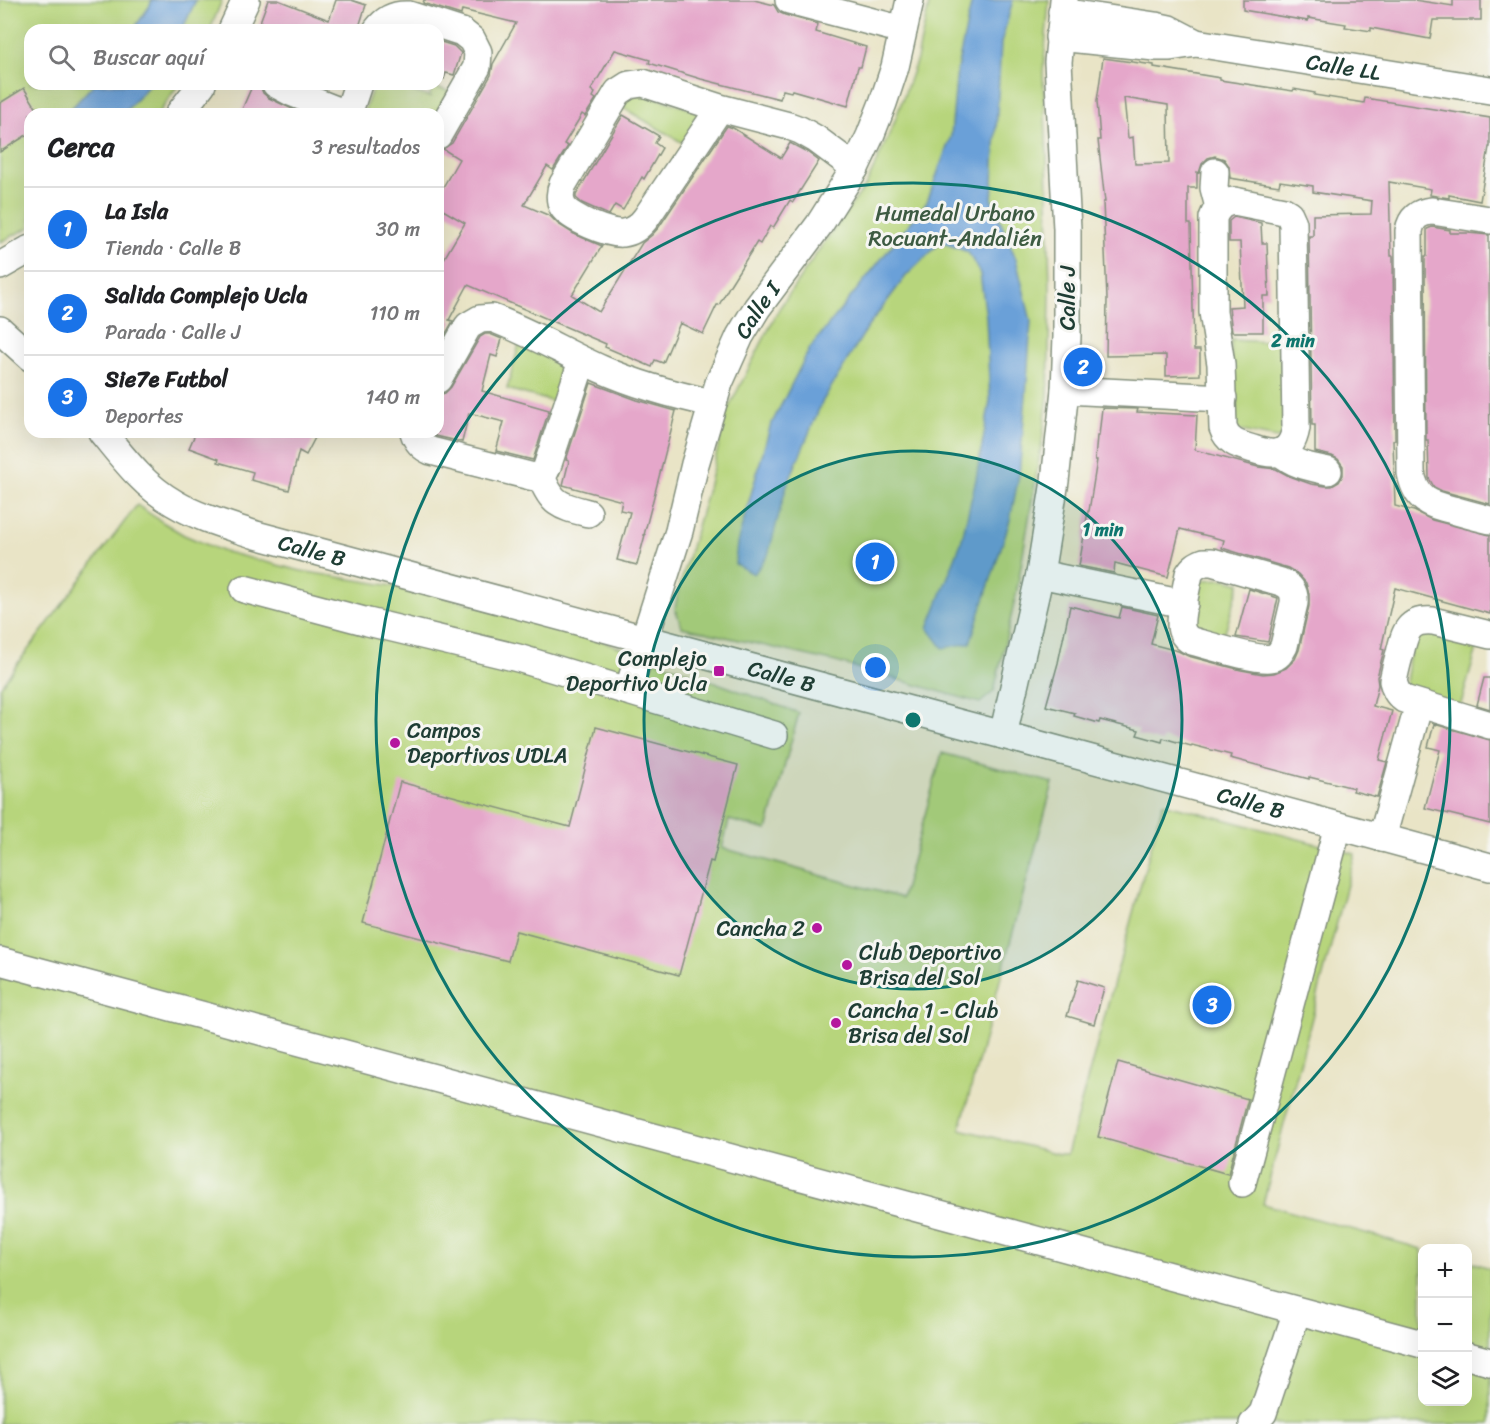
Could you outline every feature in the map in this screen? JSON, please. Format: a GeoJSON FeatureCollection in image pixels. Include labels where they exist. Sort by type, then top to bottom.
{"type":"FeatureCollection","features":[{"type":"Feature","properties":{"kind":"street"},"geometry":{"type":"LineString","coordinates":[[235,24],[246,0]]}},
{"type":"Feature","properties":{"kind":"street"},"geometry":{"type":"LineString","coordinates":[[789,0],[903,30]]}},
{"type":"Feature","properties":{"kind":"street","name":"Calle I"},"geometry":{"type":"LineString","coordinates":[[628,691],[679,531],[712,403],[729,359],[757,308],[819,225],[855,168],[884,103],[895,67],[910,0]]}},
{"type":"Feature","properties":{"kind":"street"},"geometry":{"type":"LineString","coordinates":[[382,24],[387,19],[409,15],[437,24]]}},
{"type":"Feature","properties":{"kind":"street","name":"Calle LL"},"geometry":{"type":"LineString","coordinates":[[1062,16],[1155,47],[1170,47],[1196,42],[1490,90]]}},
{"type":"Feature","properties":{"kind":"street","name":"Calle J"},"geometry":{"type":"LineString","coordinates":[[1003,735],[1040,574],[1055,482],[1065,390],[1068,282],[1058,62],[1062,16]]}},
{"type":"Feature","properties":{"kind":"street"},"geometry":{"type":"LineString","coordinates":[[444,26],[467,35],[476,45],[478,52],[477,67],[444,125]]}},
{"type":"Feature","properties":{"kind":"street"},"geometry":{"type":"LineString","coordinates":[[720,108],[646,218],[636,228],[622,233],[608,232],[572,216],[563,207],[560,195],[562,184],[614,98],[623,88],[636,83],[643,83],[720,108],[800,130],[855,168]]}},
{"type":"Feature","properties":{"kind":"street"},"geometry":{"type":"LineString","coordinates":[[184,108],[197,90]]}},
{"type":"Feature","properties":{"kind":"street"},"geometry":{"type":"LineString","coordinates":[[289,90],[329,108]]}},
{"type":"Feature","properties":{"kind":"street"},"geometry":{"type":"LineString","coordinates":[[349,108],[356,90]]}},
{"type":"Feature","properties":{"kind":"street"},"geometry":{"type":"LineString","coordinates":[[1215,172],[1214,188],[1219,207]]}},
{"type":"Feature","properties":{"kind":"street"},"geometry":{"type":"LineString","coordinates":[[1234,201],[1278,209],[1289,214],[1293,223],[1296,428],[1288,447],[1273,454],[1236,444],[1229,440],[1223,428],[1221,364],[1212,295],[1213,218],[1219,207],[1234,201]]}},
{"type":"Feature","properties":{"kind":"street"},"geometry":{"type":"LineString","coordinates":[[1490,220],[1432,211],[1424,212],[1413,219],[1409,231],[1411,473],[1413,484],[1418,493],[1430,504],[1490,520]]}},
{"type":"Feature","properties":{"kind":"street"},"geometry":{"type":"LineString","coordinates":[[0,267],[24,253]]}},
{"type":"Feature","properties":{"kind":"street"},"geometry":{"type":"LineString","coordinates":[[444,368],[468,326],[486,318],[498,320],[629,381],[671,394],[712,403]]}},
{"type":"Feature","properties":{"kind":"street"},"geometry":{"type":"LineString","coordinates":[[0,330],[24,352]]}},
{"type":"Feature","properties":{"kind":"street"},"geometry":{"type":"LineString","coordinates":[[416,438],[420,444],[431,451],[530,476],[541,476],[547,467],[582,361]]}},
{"type":"Feature","properties":{"kind":"street"},"geometry":{"type":"LineString","coordinates":[[1065,390],[1223,398]]}},
{"type":"Feature","properties":{"kind":"street","name":"Calle B"},"geometry":{"type":"LineString","coordinates":[[107,438],[137,474],[174,503],[197,514],[256,535],[1490,867]]}},
{"type":"Feature","properties":{"kind":"street"},"geometry":{"type":"LineString","coordinates":[[1280,452],[1300,465],[1328,471]]}},
{"type":"Feature","properties":{"kind":"street"},"geometry":{"type":"LineString","coordinates":[[541,476],[547,491],[558,504],[588,513]]}},
{"type":"Feature","properties":{"kind":"street"},"geometry":{"type":"LineString","coordinates":[[1204,562],[1212,562],[1281,582],[1292,589],[1295,596],[1284,646],[1276,657],[1269,659],[1222,649],[1186,638],[1181,628],[1184,604],[1192,569],[1204,562]]}},
{"type":"Feature","properties":{"kind":"street"},"geometry":{"type":"LineString","coordinates":[[1040,574],[1184,604]]}},
{"type":"Feature","properties":{"kind":"street"},"geometry":{"type":"LineString","coordinates":[[244,590],[518,658],[774,735]]}},
{"type":"Feature","properties":{"kind":"street"},"geometry":{"type":"LineString","coordinates":[[1490,635],[1433,621],[1416,623],[1404,635],[1393,681],[1398,694],[1404,699],[1490,725]]}},
{"type":"Feature","properties":{"kind":"street"},"geometry":{"type":"LineString","coordinates":[[1382,838],[1419,704]]}},
{"type":"Feature","properties":{"kind":"street"},"geometry":{"type":"LineString","coordinates":[[1242,1183],[1338,826]]}},
{"type":"Feature","properties":{"kind":"street"},"geometry":{"type":"LineString","coordinates":[[0,961],[1418,1343]]}},
{"type":"Feature","properties":{"kind":"street"},"geometry":{"type":"LineString","coordinates":[[1253,1424],[1263,1413],[1297,1311]]}},
{"type":"Feature","properties":{"kind":"street"},"geometry":{"type":"LineString","coordinates":[[1472,1357],[1490,1362]]}},
{"type":"Feature","properties":{"kind":"green space"},"geometry":{"type":"Polygon","coordinates":[[[0,0],[222,0],[212,24],[24,24],[24,90],[175,90],[162,108],[24,108],[24,230],[0,242],[0,0]]]}},
{"type":"Feature","properties":{"kind":"green space"},"geometry":{"type":"Polygon","coordinates":[[[930,0],[1049,0],[1043,73],[1050,292],[1048,396],[1016,595],[994,691],[980,703],[836,662],[682,627],[675,609],[727,411],[779,309],[866,185],[893,126],[917,59],[930,0]]]}},
{"type":"Feature","properties":{"kind":"green space"},"geometry":{"type":"Polygon","coordinates":[[[372,90],[407,90],[430,97],[431,90],[444,90],[456,93],[443,108],[365,108],[372,90]]]}},
{"type":"Feature","properties":{"kind":"green space"},"geometry":{"type":"Polygon","coordinates":[[[645,94],[706,114],[688,146],[620,106],[632,95],[645,94]]]}},
{"type":"Feature","properties":{"kind":"green space"},"geometry":{"type":"Polygon","coordinates":[[[1231,340],[1285,343],[1283,436],[1277,438],[1232,429],[1231,340]]]}},
{"type":"Feature","properties":{"kind":"green space"},"geometry":{"type":"Polygon","coordinates":[[[520,341],[568,367],[558,403],[507,389],[520,341]]]}},
{"type":"Feature","properties":{"kind":"green space"},"geometry":{"type":"Polygon","coordinates":[[[137,505],[184,535],[222,551],[301,571],[424,591],[581,633],[799,713],[767,830],[729,820],[722,848],[902,898],[942,753],[1053,783],[960,1129],[1059,1154],[1067,1154],[1163,803],[1355,854],[1263,1204],[1418,1248],[1418,1406],[1472,1406],[1472,1262],[1490,1268],[1490,1424],[0,1424],[0,687],[137,505]]]}},
{"type":"Feature","properties":{"kind":"green space"},"geometry":{"type":"Polygon","coordinates":[[[1225,579],[1240,583],[1223,638],[1197,629],[1190,607],[1201,580],[1225,579]]]}},
{"type":"Feature","properties":{"kind":"green space"},"geometry":{"type":"Polygon","coordinates":[[[1421,630],[1479,641],[1460,707],[1403,691],[1414,633],[1421,630]]]}},
{"type":"Feature","properties":{"kind":"water"},"geometry":{"type":"Polygon","coordinates":[[[152,0],[196,0],[185,24],[137,24],[152,0]]]}},
{"type":"Feature","properties":{"kind":"water","name":"Humedal Urbano Rocuant-Andalién"},"geometry":{"type":"Polygon","coordinates":[[[972,0],[1013,0],[1001,43],[992,200],[1016,259],[1031,321],[1019,475],[1010,520],[970,643],[943,648],[928,628],[961,543],[976,479],[990,401],[986,317],[980,274],[968,252],[941,242],[906,276],[867,328],[822,402],[786,488],[768,555],[754,574],[735,564],[737,544],[770,427],[810,348],[927,202],[951,136],[957,69],[972,0]]]}},
{"type":"Feature","properties":{"kind":"water"},"geometry":{"type":"Polygon","coordinates":[[[88,90],[145,90],[128,108],[72,108],[88,90]]]}},
{"type":"Feature","properties":{"kind":"building"},"geometry":{"type":"Polygon","coordinates":[[[268,0],[278,0],[329,20],[336,0],[351,0],[366,5],[360,24],[259,24],[268,0]]]}},
{"type":"Feature","properties":{"kind":"building"},"geometry":{"type":"Polygon","coordinates":[[[424,0],[754,0],[774,5],[778,12],[785,15],[818,24],[816,32],[866,47],[861,67],[858,67],[848,106],[792,90],[791,92],[783,90],[780,99],[701,79],[615,50],[591,90],[595,93],[593,97],[596,99],[585,116],[582,114],[564,144],[568,146],[553,170],[547,166],[524,205],[550,216],[574,234],[602,246],[572,295],[599,312],[642,243],[659,227],[727,126],[781,158],[790,143],[819,161],[793,202],[790,200],[773,228],[770,226],[760,244],[757,242],[717,305],[703,334],[680,323],[663,363],[655,360],[652,367],[605,347],[606,344],[468,285],[449,320],[453,321],[444,337],[444,259],[465,223],[444,211],[444,185],[459,159],[444,148],[452,143],[491,75],[493,64],[516,23],[462,10],[461,15],[423,3],[424,0]]]}},
{"type":"Feature","properties":{"kind":"building"},"geometry":{"type":"Polygon","coordinates":[[[1243,0],[1414,0],[1453,6],[1453,0],[1481,0],[1481,20],[1433,20],[1430,39],[1371,28],[1371,31],[1345,27],[1346,24],[1308,18],[1308,21],[1243,10],[1243,0]]]}},
{"type":"Feature","properties":{"kind":"building"},"geometry":{"type":"Polygon","coordinates":[[[444,43],[454,46],[461,53],[454,75],[446,73],[444,79],[444,43]]]}},
{"type":"Feature","properties":{"kind":"building"},"geometry":{"type":"Polygon","coordinates":[[[1103,58],[1154,65],[1154,67],[1220,78],[1220,80],[1293,91],[1294,89],[1315,93],[1314,95],[1364,103],[1365,98],[1490,118],[1490,147],[1480,201],[1449,195],[1449,198],[1430,195],[1431,189],[1389,182],[1391,256],[1393,256],[1395,506],[1414,511],[1432,520],[1490,535],[1490,614],[1395,588],[1381,649],[1384,650],[1373,706],[1392,711],[1379,760],[1387,762],[1377,797],[1353,791],[1354,788],[1309,777],[1309,779],[1230,758],[1231,755],[1192,745],[1163,738],[1162,742],[1137,735],[1139,730],[1100,720],[1099,723],[1074,716],[1075,713],[1046,706],[1070,606],[1119,618],[1122,607],[1158,615],[1151,644],[1241,670],[1263,674],[1274,673],[1286,668],[1295,659],[1309,606],[1306,583],[1288,568],[1222,548],[1224,540],[1180,529],[1168,577],[1115,563],[1114,573],[1079,566],[1097,460],[1095,460],[1097,436],[1099,436],[1102,408],[1197,415],[1195,450],[1258,467],[1276,469],[1311,484],[1332,486],[1339,482],[1343,475],[1343,466],[1338,459],[1315,452],[1315,425],[1312,425],[1309,236],[1313,236],[1313,215],[1371,214],[1372,201],[1313,192],[1313,186],[1280,181],[1279,186],[1230,178],[1229,166],[1224,159],[1215,156],[1208,158],[1202,164],[1199,173],[1197,172],[1197,188],[1188,188],[1194,350],[1200,350],[1200,375],[1166,376],[1166,355],[1106,356],[1107,299],[1103,202],[1105,202],[1098,140],[1100,140],[1097,101],[1103,58]],[[1124,98],[1128,138],[1133,137],[1135,164],[1169,163],[1168,105],[1124,98]]]}},
{"type":"Feature","properties":{"kind":"building"},"geometry":{"type":"Polygon","coordinates":[[[24,88],[36,108],[24,108],[24,137],[0,152],[0,103],[24,88]]]}},
{"type":"Feature","properties":{"kind":"building"},"geometry":{"type":"Polygon","coordinates":[[[250,90],[262,90],[269,98],[290,108],[243,108],[250,90]]]}},
{"type":"Feature","properties":{"kind":"building"},"geometry":{"type":"Polygon","coordinates":[[[623,115],[659,136],[655,143],[662,148],[623,210],[615,205],[609,215],[582,203],[576,195],[623,115]]]}},
{"type":"Feature","properties":{"kind":"building"},"geometry":{"type":"Polygon","coordinates":[[[1234,217],[1261,223],[1262,243],[1267,243],[1269,296],[1263,296],[1263,332],[1232,332],[1229,307],[1243,306],[1240,242],[1229,242],[1229,221],[1234,217]]]}},
{"type":"Feature","properties":{"kind":"building"},"geometry":{"type":"Polygon","coordinates":[[[1432,227],[1450,230],[1450,233],[1489,235],[1490,504],[1442,491],[1434,487],[1429,478],[1428,440],[1426,440],[1425,256],[1427,256],[1427,229],[1432,227]]]}},
{"type":"Feature","properties":{"kind":"building"},"geometry":{"type":"Polygon","coordinates":[[[490,334],[502,339],[497,357],[491,355],[482,391],[549,410],[533,460],[496,451],[504,422],[469,413],[462,442],[444,438],[444,393],[451,387],[480,337],[490,334]]]}},
{"type":"Feature","properties":{"kind":"building"},"geometry":{"type":"Polygon","coordinates":[[[591,383],[676,411],[637,565],[617,560],[630,512],[620,510],[622,501],[563,485],[569,461],[566,460],[591,383]]]}},
{"type":"Feature","properties":{"kind":"building"},"geometry":{"type":"Polygon","coordinates":[[[193,438],[315,438],[306,455],[299,451],[289,490],[251,480],[253,472],[218,462],[219,459],[189,448],[193,438]]]}},
{"type":"Feature","properties":{"kind":"building"},"geometry":{"type":"Polygon","coordinates":[[[1249,589],[1278,598],[1268,642],[1236,637],[1249,589]]]}},
{"type":"Feature","properties":{"kind":"building"},"geometry":{"type":"Polygon","coordinates":[[[1484,678],[1490,678],[1490,709],[1477,705],[1484,678]]]}},
{"type":"Feature","properties":{"kind":"building"},"geometry":{"type":"Polygon","coordinates":[[[1434,724],[1490,740],[1490,824],[1425,808],[1440,750],[1428,747],[1434,724]]]}},
{"type":"Feature","properties":{"kind":"building"},"geometry":{"type":"Polygon","coordinates":[[[596,727],[738,765],[713,862],[710,861],[679,975],[516,931],[508,961],[363,923],[400,782],[570,827],[596,727]]]}},
{"type":"Feature","properties":{"kind":"building"},"geometry":{"type":"Polygon","coordinates":[[[1078,980],[1104,988],[1094,1024],[1067,1016],[1078,980]]]}},
{"type":"Feature","properties":{"kind":"building"},"geometry":{"type":"Polygon","coordinates":[[[1118,1062],[1248,1099],[1228,1174],[1098,1137],[1118,1062]]]}},
{"type":"Feature","properties":{"kind":"place","name":"Salida Complejo Ucla"},"geometry":{"type":"Point","coordinates":[1083,367]}},
{"type":"Feature","properties":{"kind":"place","name":"La Isla"},"geometry":{"type":"Point","coordinates":[875,562]}},
{"type":"Feature","properties":{"kind":"place","name":"Complejo Deportivo Ucla"},"geometry":{"type":"Point","coordinates":[719,671]}},
{"type":"Feature","properties":{"kind":"place","name":"Campos Deportivos UDLA"},"geometry":{"type":"Point","coordinates":[395,743]}},
{"type":"Feature","properties":{"kind":"place","name":"Cancha 2"},"geometry":{"type":"Point","coordinates":[817,928]}},
{"type":"Feature","properties":{"kind":"place","name":"Club Deportivo Brisa del Sol"},"geometry":{"type":"Point","coordinates":[847,965]}},
{"type":"Feature","properties":{"kind":"place","name":"Sie7e Futbol"},"geometry":{"type":"Point","coordinates":[1212,1005]}},
{"type":"Feature","properties":{"kind":"place","name":"Cancha 1 - Club Brisa del Sol"},"geometry":{"type":"Point","coordinates":[836,1023]}}]}
